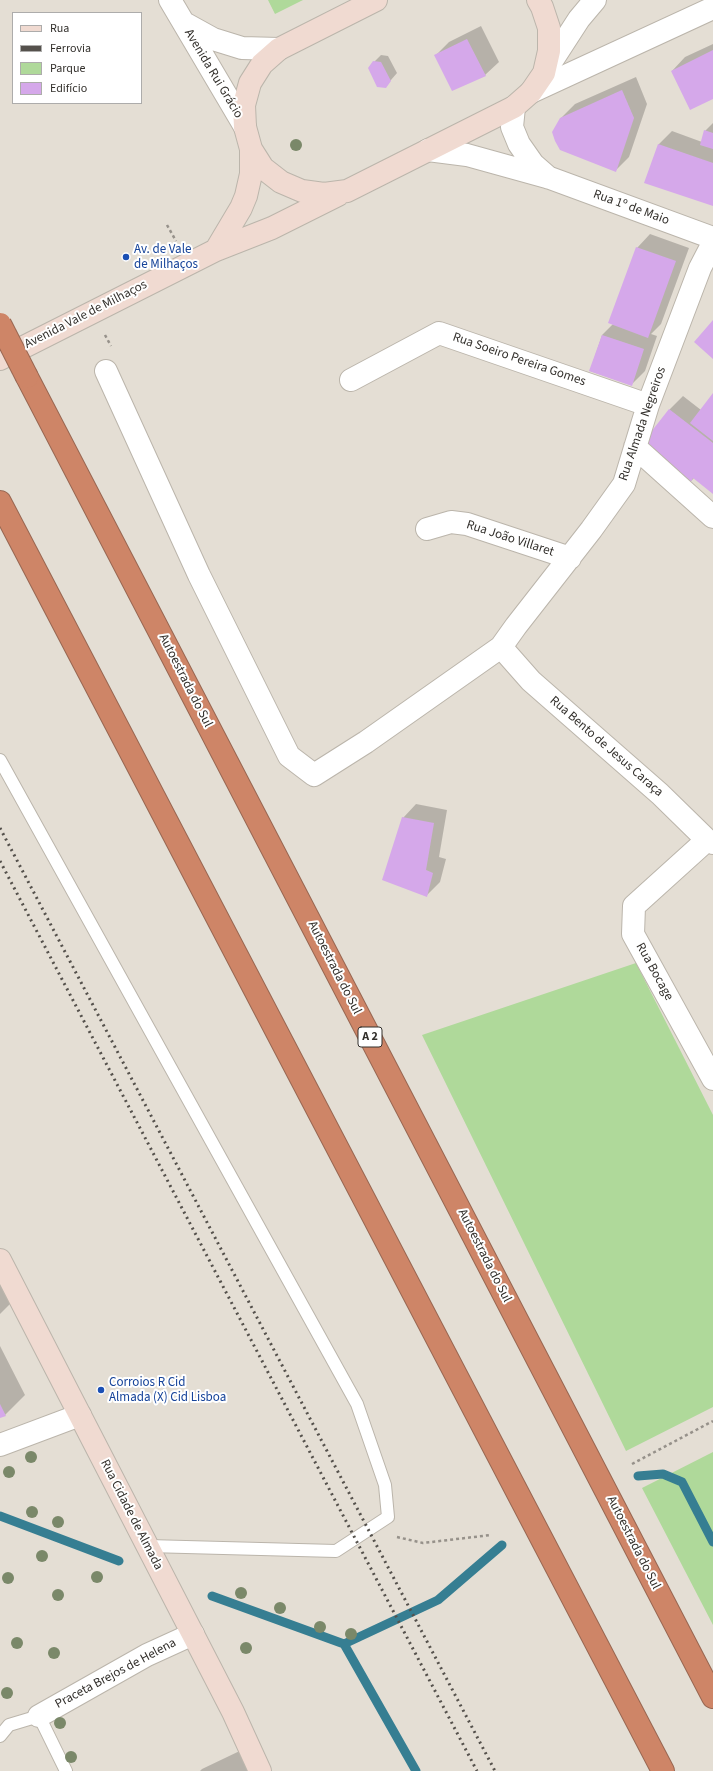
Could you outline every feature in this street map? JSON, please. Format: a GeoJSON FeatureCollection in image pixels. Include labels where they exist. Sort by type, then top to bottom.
{"type":"FeatureCollection","features":[{"type":"Feature","properties":{"kind":"highway","name":"Autoestrada do Sul"},"geometry":{"type":"LineString","coordinates":[[0,324],[713,1697]]}},
{"type":"Feature","properties":{"kind":"highway"},"geometry":{"type":"LineString","coordinates":[[0,502],[663,1771]]}},
{"type":"Feature","properties":{"kind":"main road"},"geometry":{"type":"LineString","coordinates":[[346,191],[324,194],[302,191],[281,182],[264,168],[251,149],[244,127],[244,105],[250,83],[262,64],[279,48],[376,0]]}},
{"type":"Feature","properties":{"kind":"main road","name":"Avenida Vale de Milhaços"},"geometry":{"type":"LineString","coordinates":[[0,359],[216,250],[272,228],[514,107],[532,92],[544,73],[550,51],[549,28],[538,0]]}},
{"type":"Feature","properties":{"kind":"main road"},"geometry":{"type":"LineString","coordinates":[[216,250],[242,208],[251,174],[251,149]]}},
{"type":"Feature","properties":{"kind":"main road","name":"Rua Cidade de Almada"},"geometry":{"type":"LineString","coordinates":[[0,1260],[233,1712],[260,1771]]}},
{"type":"Feature","properties":{"kind":"street","name":"Avenida Rui Grácio"},"geometry":{"type":"LineString","coordinates":[[170,0],[244,127]]}},
{"type":"Feature","properties":{"kind":"street"},"geometry":{"type":"LineString","coordinates":[[544,73],[579,19],[596,0]]}},
{"type":"Feature","properties":{"kind":"street"},"geometry":{"type":"LineString","coordinates":[[532,92],[713,8]]}},
{"type":"Feature","properties":{"kind":"street","name":"Avenida Rui Grácio"},"geometry":{"type":"LineString","coordinates":[[181,21],[213,39],[242,48],[279,48]]}},
{"type":"Feature","properties":{"kind":"street"},"geometry":{"type":"LineString","coordinates":[[514,107],[512,127],[519,144],[533,164],[550,178]]}},
{"type":"Feature","properties":{"kind":"street"},"geometry":{"type":"LineString","coordinates":[[428,150],[467,155],[550,178]]}},
{"type":"Feature","properties":{"kind":"street","name":"Rua 1º de Maio"},"geometry":{"type":"LineString","coordinates":[[550,178],[713,238]]}},
{"type":"Feature","properties":{"kind":"street","name":"Rua Almada Negreiros"},"geometry":{"type":"LineString","coordinates":[[502,647],[516,626],[570,558],[624,484],[648,405],[700,268],[713,244]]}},
{"type":"Feature","properties":{"kind":"street","name":"Rua Soeiro Pereira Gomes"},"geometry":{"type":"LineString","coordinates":[[351,380],[439,333],[648,405]]}},
{"type":"Feature","properties":{"kind":"street"},"geometry":{"type":"LineString","coordinates":[[106,371],[199,575],[289,756],[314,775],[366,742],[502,647]]}},
{"type":"Feature","properties":{"kind":"street"},"geometry":{"type":"LineString","coordinates":[[635,447],[713,517]]}},
{"type":"Feature","properties":{"kind":"street","name":"Rua João Villaret"},"geometry":{"type":"LineString","coordinates":[[427,529],[451,522],[467,524],[570,558]]}},
{"type":"Feature","properties":{"kind":"street","name":"Rua Bento de Jesus Caraça"},"geometry":{"type":"LineString","coordinates":[[502,647],[531,681],[660,794],[710,841]]}},
{"type":"Feature","properties":{"kind":"street","name":"Rua Bocage"},"geometry":{"type":"LineString","coordinates":[[710,841],[634,906],[633,934],[713,1079]]}},
{"type":"Feature","properties":{"kind":"street"},"geometry":{"type":"LineString","coordinates":[[0,1445],[80,1415]]}},
{"type":"Feature","properties":{"kind":"street","name":"Praceta Brejos de Helena"},"geometry":{"type":"LineString","coordinates":[[39,1716],[147,1655],[193,1634]]}},
{"type":"Feature","properties":{"kind":"lane"},"geometry":{"type":"LineString","coordinates":[[0,760],[357,1404],[385,1485],[388,1517],[336,1551],[148,1546]]}},
{"type":"Feature","properties":{"kind":"lane"},"geometry":{"type":"LineString","coordinates":[[39,1716],[66,1771]]}},
{"type":"Feature","properties":{"kind":"lane","name":"Praceta Brejos de Helena"},"geometry":{"type":"LineString","coordinates":[[0,1736],[9,1725],[39,1716]]}},
{"type":"Feature","properties":{"kind":"path"},"geometry":{"type":"LineString","coordinates":[[167,225],[179,247]]}},
{"type":"Feature","properties":{"kind":"path"},"geometry":{"type":"LineString","coordinates":[[632,1464],[713,1421]]}},
{"type":"Feature","properties":{"kind":"path"},"geometry":{"type":"LineString","coordinates":[[368,1530],[423,1543],[491,1535]]}},
{"type":"Feature","properties":{"kind":"green space"},"geometry":{"type":"Polygon","coordinates":[[[268,0],[303,0],[275,14],[268,0]]]}},
{"type":"Feature","properties":{"kind":"green space"},"geometry":{"type":"Polygon","coordinates":[[[636,963],[713,1115],[713,1407],[626,1451],[422,1035],[636,963]]]}},
{"type":"Feature","properties":{"kind":"green space"},"geometry":{"type":"Polygon","coordinates":[[[713,1452],[713,1625],[642,1488],[713,1452]]]}},
{"type":"Feature","properties":{"kind":"building"},"geometry":{"type":"Polygon","coordinates":[[[467,39],[486,76],[452,91],[434,55],[467,39]]]}},
{"type":"Feature","properties":{"kind":"building"},"geometry":{"type":"Polygon","coordinates":[[[713,50],[713,99],[690,110],[671,71],[713,50]]]}},
{"type":"Feature","properties":{"kind":"building"},"geometry":{"type":"Polygon","coordinates":[[[373,61],[381,62],[391,81],[386,88],[377,87],[368,68],[373,61]]]}},
{"type":"Feature","properties":{"kind":"building"},"geometry":{"type":"Polygon","coordinates":[[[622,90],[634,118],[616,172],[560,150],[552,132],[560,118],[622,90]]]}},
{"type":"Feature","properties":{"kind":"building"},"geometry":{"type":"Polygon","coordinates":[[[704,130],[713,133],[713,149],[700,145],[704,130]]]}},
{"type":"Feature","properties":{"kind":"building"},"geometry":{"type":"Polygon","coordinates":[[[658,144],[713,163],[713,206],[644,183],[658,144]]]}},
{"type":"Feature","properties":{"kind":"building"},"geometry":{"type":"Polygon","coordinates":[[[636,247],[676,261],[648,338],[608,323],[636,247]]]}},
{"type":"Feature","properties":{"kind":"building"},"geometry":{"type":"Polygon","coordinates":[[[713,320],[713,359],[694,342],[713,320]]]}},
{"type":"Feature","properties":{"kind":"building"},"geometry":{"type":"Polygon","coordinates":[[[602,335],[644,349],[632,386],[589,371],[602,335]]]}},
{"type":"Feature","properties":{"kind":"building"},"geometry":{"type":"Polygon","coordinates":[[[713,393],[713,441],[690,423],[713,393]]]}},
{"type":"Feature","properties":{"kind":"building"},"geometry":{"type":"Polygon","coordinates":[[[669,409],[713,443],[713,494],[693,478],[689,485],[640,446],[669,409]]]}},
{"type":"Feature","properties":{"kind":"building"},"geometry":{"type":"Polygon","coordinates":[[[402,817],[434,823],[426,870],[433,873],[427,897],[382,880],[402,817]]]}},
{"type":"Feature","properties":{"kind":"building"},"geometry":{"type":"Polygon","coordinates":[[[0,1404],[6,1416],[0,1418],[0,1404]]]}},
{"type":"Feature","properties":{"kind":"waterway"},"geometry":{"type":"LineString","coordinates":[[638,1476],[663,1474],[682,1482],[713,1542]]}},
{"type":"Feature","properties":{"kind":"waterway"},"geometry":{"type":"LineString","coordinates":[[0,1516],[119,1561]]}},
{"type":"Feature","properties":{"kind":"waterway"},"geometry":{"type":"LineString","coordinates":[[344,1644],[438,1600],[502,1545]]}},
{"type":"Feature","properties":{"kind":"waterway"},"geometry":{"type":"LineString","coordinates":[[212,1596],[344,1644],[416,1771]]}},
{"type":"Feature","properties":{"kind":"railway"},"geometry":{"type":"LineString","coordinates":[[0,828],[495,1771]]}},
{"type":"Feature","properties":{"kind":"railway"},"geometry":{"type":"LineString","coordinates":[[0,861],[477,1771]]}},
{"type":"Feature","properties":{"kind":"place","name":"Av. de Vale de Milhaços"},"geometry":{"type":"Point","coordinates":[126,257]}},
{"type":"Feature","properties":{"kind":"place","name":"Corroios R Cid Almada (X) Cid Lisboa"},"geometry":{"type":"Point","coordinates":[101,1390]}}]}
